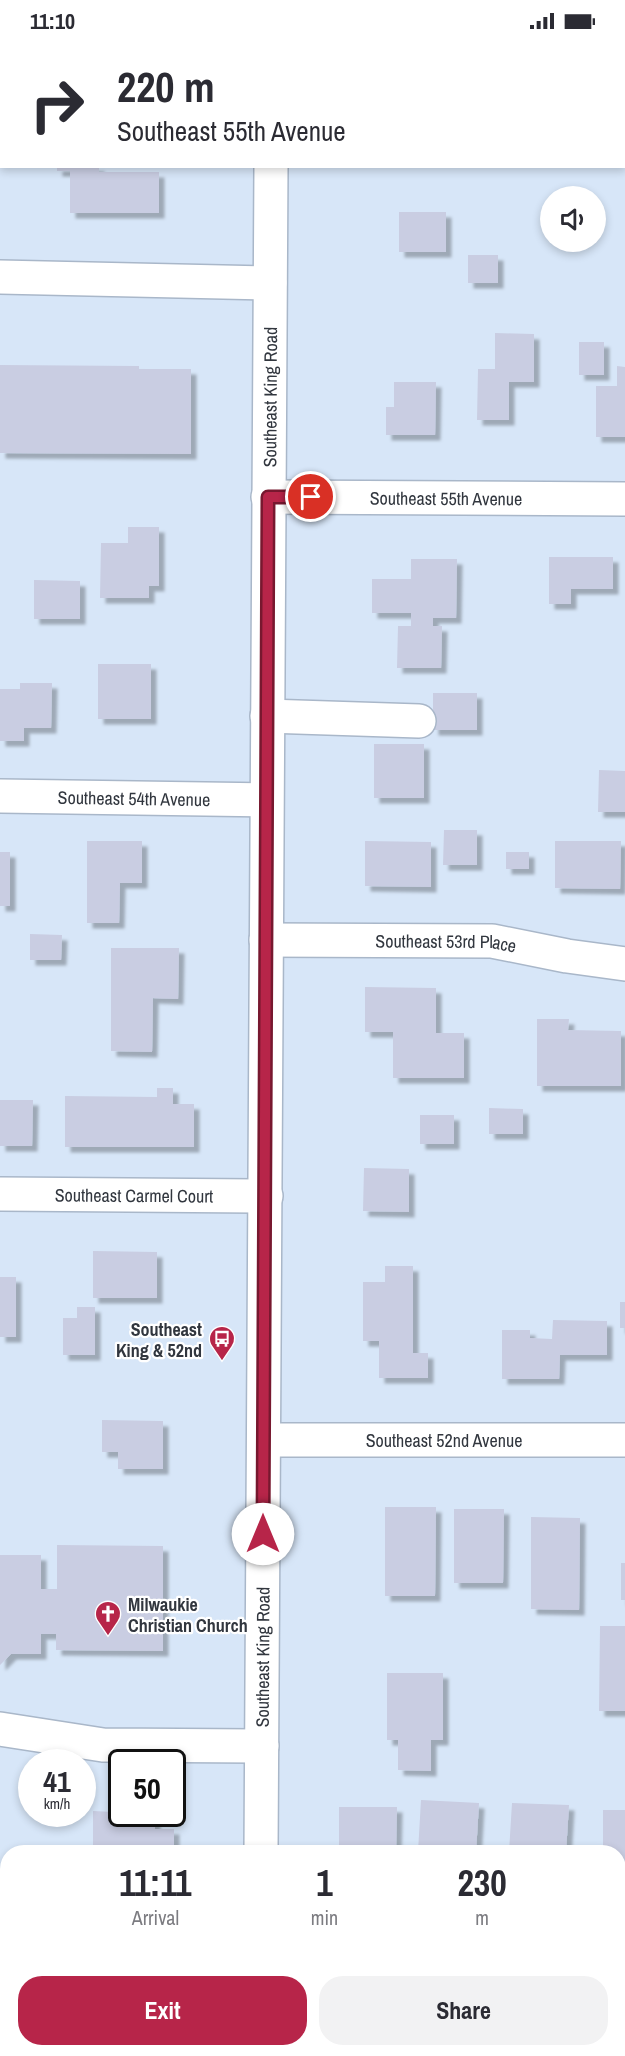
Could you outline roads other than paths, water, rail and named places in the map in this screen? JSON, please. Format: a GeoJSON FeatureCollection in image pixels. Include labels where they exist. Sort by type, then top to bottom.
{"type":"FeatureCollection","features":[{"type":"Feature","properties":{"kind":"main road","name":"Southeast King Road"},"geometry":{"type":"LineString","coordinates":[[261,1845],[271,168]]}},
{"type":"Feature","properties":{"kind":"main road"},"geometry":{"type":"LineString","coordinates":[[0,277],[270,283]]}},
{"type":"Feature","properties":{"kind":"main road","name":"Southeast 55th Avenue"},"geometry":{"type":"LineString","coordinates":[[268,497],[625,499]]}},
{"type":"Feature","properties":{"kind":"main road"},"geometry":{"type":"LineString","coordinates":[[267,716],[419,721]]}},
{"type":"Feature","properties":{"kind":"main road","name":"Southeast 54th Avenue"},"geometry":{"type":"LineString","coordinates":[[0,796],[266,800]]}},
{"type":"Feature","properties":{"kind":"main road","name":"Southeast 53rd Place"},"geometry":{"type":"LineString","coordinates":[[266,940],[492,941],[567,956],[625,964]]}},
{"type":"Feature","properties":{"kind":"main road","name":"Southeast Carmel Court"},"geometry":{"type":"LineString","coordinates":[[0,1194],[266,1196]]}},
{"type":"Feature","properties":{"kind":"main road","name":"Southeast 52nd Avenue"},"geometry":{"type":"LineString","coordinates":[[264,1440],[625,1440]]}},
{"type":"Feature","properties":{"kind":"main road"},"geometry":{"type":"LineString","coordinates":[[0,1729],[103,1745],[262,1746]]}},
{"type":"Feature","properties":{"kind":"place","name":"Southeast King & 52nd"},"geometry":{"type":"Point","coordinates":[222,1362]}},
{"type":"Feature","properties":{"kind":"place","name":"Milwaukie Christian Church"},"geometry":{"type":"Point","coordinates":[108,1637]}}]}
